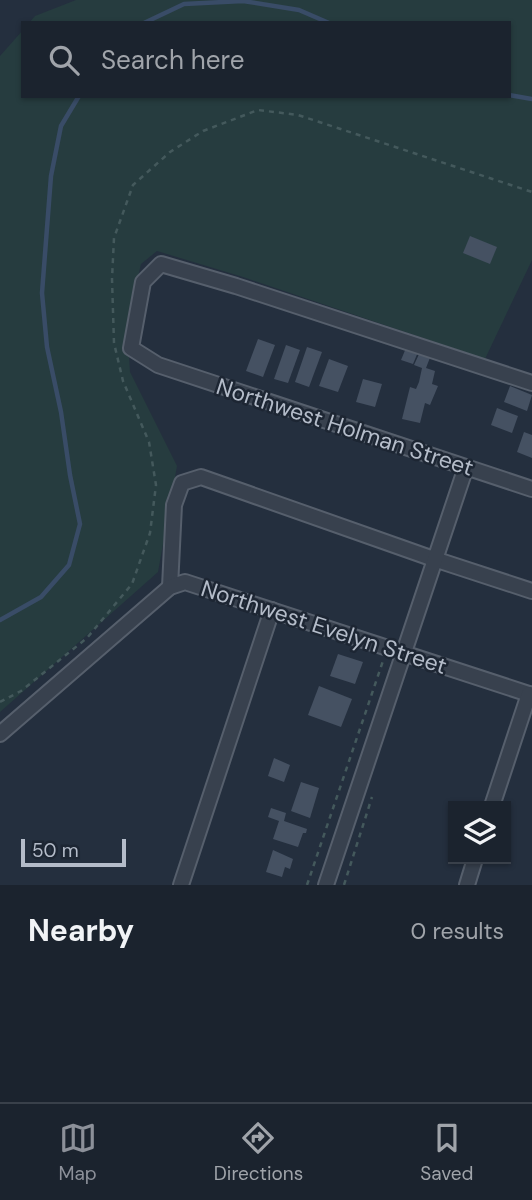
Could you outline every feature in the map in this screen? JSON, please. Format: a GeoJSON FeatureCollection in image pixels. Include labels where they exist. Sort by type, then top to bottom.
{"type":"FeatureCollection","features":[{"type":"Feature","properties":{"kind":"street","name":"Northwest Holman Street"},"geometry":{"type":"LineString","coordinates":[[532,383],[161,264],[143,282],[131,348],[158,365],[532,489]]}},
{"type":"Feature","properties":{"kind":"street"},"geometry":{"type":"LineString","coordinates":[[326,885],[466,467]]}},
{"type":"Feature","properties":{"kind":"street"},"geometry":{"type":"LineString","coordinates":[[170,587],[174,505],[182,483],[201,477],[532,591]]}},
{"type":"Feature","properties":{"kind":"street","name":"Northwest Evelyn Street"},"geometry":{"type":"LineString","coordinates":[[0,734],[170,587],[190,582],[387,649],[531,694]]}},
{"type":"Feature","properties":{"kind":"street"},"geometry":{"type":"LineString","coordinates":[[181,885],[272,610]]}},
{"type":"Feature","properties":{"kind":"street"},"geometry":{"type":"LineString","coordinates":[[494,801],[531,694]]}},
{"type":"Feature","properties":{"kind":"street"},"geometry":{"type":"LineString","coordinates":[[467,885],[473,864]]}},
{"type":"Feature","properties":{"kind":"path"},"geometry":{"type":"LineString","coordinates":[[0,702],[21,691],[87,638],[132,584],[150,533],[156,485],[149,442],[122,381],[114,343],[111,279],[114,238],[133,185],[170,152],[203,131],[258,110],[298,115],[532,192]]}},
{"type":"Feature","properties":{"kind":"path"},"geometry":{"type":"LineString","coordinates":[[307,885],[387,649]]}},
{"type":"Feature","properties":{"kind":"path"},"geometry":{"type":"LineString","coordinates":[[344,885],[369,809]]}},
{"type":"Feature","properties":{"kind":"green space"},"geometry":{"type":"Polygon","coordinates":[[[76,0],[532,0],[532,260],[485,359],[243,277],[157,251],[141,264],[127,323],[130,372],[177,466],[158,572],[0,712],[0,56],[21,32],[21,98],[511,98],[511,21],[31,21],[35,16],[76,0]]]}},
{"type":"Feature","properties":{"kind":"building"},"geometry":{"type":"Polygon","coordinates":[[[470,236],[497,247],[490,264],[463,253],[470,236]]]}},
{"type":"Feature","properties":{"kind":"building"},"geometry":{"type":"Polygon","coordinates":[[[258,339],[275,345],[263,377],[246,371],[258,339]]]}},
{"type":"Feature","properties":{"kind":"building"},"geometry":{"type":"Polygon","coordinates":[[[286,345],[300,350],[288,383],[274,379],[286,345]]]}},
{"type":"Feature","properties":{"kind":"building"},"geometry":{"type":"Polygon","coordinates":[[[307,347],[322,352],[309,387],[295,382],[307,347]]]}},
{"type":"Feature","properties":{"kind":"building"},"geometry":{"type":"Polygon","coordinates":[[[406,348],[418,352],[413,364],[401,360],[406,348]]]}},
{"type":"Feature","properties":{"kind":"building"},"geometry":{"type":"Polygon","coordinates":[[[420,352],[431,355],[426,368],[435,371],[432,384],[438,386],[430,405],[425,403],[420,423],[402,419],[410,387],[416,389],[419,382],[422,368],[414,365],[420,352]]]}},
{"type":"Feature","properties":{"kind":"building"},"geometry":{"type":"Polygon","coordinates":[[[329,359],[348,366],[338,392],[319,386],[329,359]]]}},
{"type":"Feature","properties":{"kind":"building"},"geometry":{"type":"Polygon","coordinates":[[[363,379],[382,384],[375,407],[356,402],[363,379]]]}},
{"type":"Feature","properties":{"kind":"building"},"geometry":{"type":"Polygon","coordinates":[[[510,386],[532,395],[527,411],[504,402],[510,386]]]}},
{"type":"Feature","properties":{"kind":"building"},"geometry":{"type":"Polygon","coordinates":[[[497,408],[518,416],[512,433],[491,425],[497,408]]]}},
{"type":"Feature","properties":{"kind":"building"},"geometry":{"type":"Polygon","coordinates":[[[524,432],[532,435],[532,458],[517,452],[524,432]]]}},
{"type":"Feature","properties":{"kind":"building"},"geometry":{"type":"Polygon","coordinates":[[[338,654],[363,662],[355,684],[330,676],[338,654]]]}},
{"type":"Feature","properties":{"kind":"building"},"geometry":{"type":"Polygon","coordinates":[[[319,686],[352,699],[341,727],[308,715],[319,686]]]}},
{"type":"Feature","properties":{"kind":"building"},"geometry":{"type":"Polygon","coordinates":[[[274,758],[290,765],[284,782],[268,776],[274,758]]]}},
{"type":"Feature","properties":{"kind":"building"},"geometry":{"type":"Polygon","coordinates":[[[301,782],[319,788],[310,818],[291,811],[301,782]]]}},
{"type":"Feature","properties":{"kind":"building"},"geometry":{"type":"Polygon","coordinates":[[[271,808],[286,813],[284,821],[307,829],[298,847],[273,839],[279,821],[268,817],[271,808]]]}},
{"type":"Feature","properties":{"kind":"building"},"geometry":{"type":"Polygon","coordinates":[[[273,850],[293,859],[290,869],[285,867],[282,877],[266,872],[273,850]]]}},
{"type":"Feature","properties":{"kind":"waterway"},"geometry":{"type":"LineString","coordinates":[[148,21],[184,4],[243,1],[299,10],[324,21]]}},
{"type":"Feature","properties":{"kind":"waterway"},"geometry":{"type":"LineString","coordinates":[[511,95],[532,99]]}},
{"type":"Feature","properties":{"kind":"waterway"},"geometry":{"type":"LineString","coordinates":[[0,620],[41,597],[69,565],[80,524],[47,347],[42,293],[51,176],[61,126],[78,98]]}}]}
